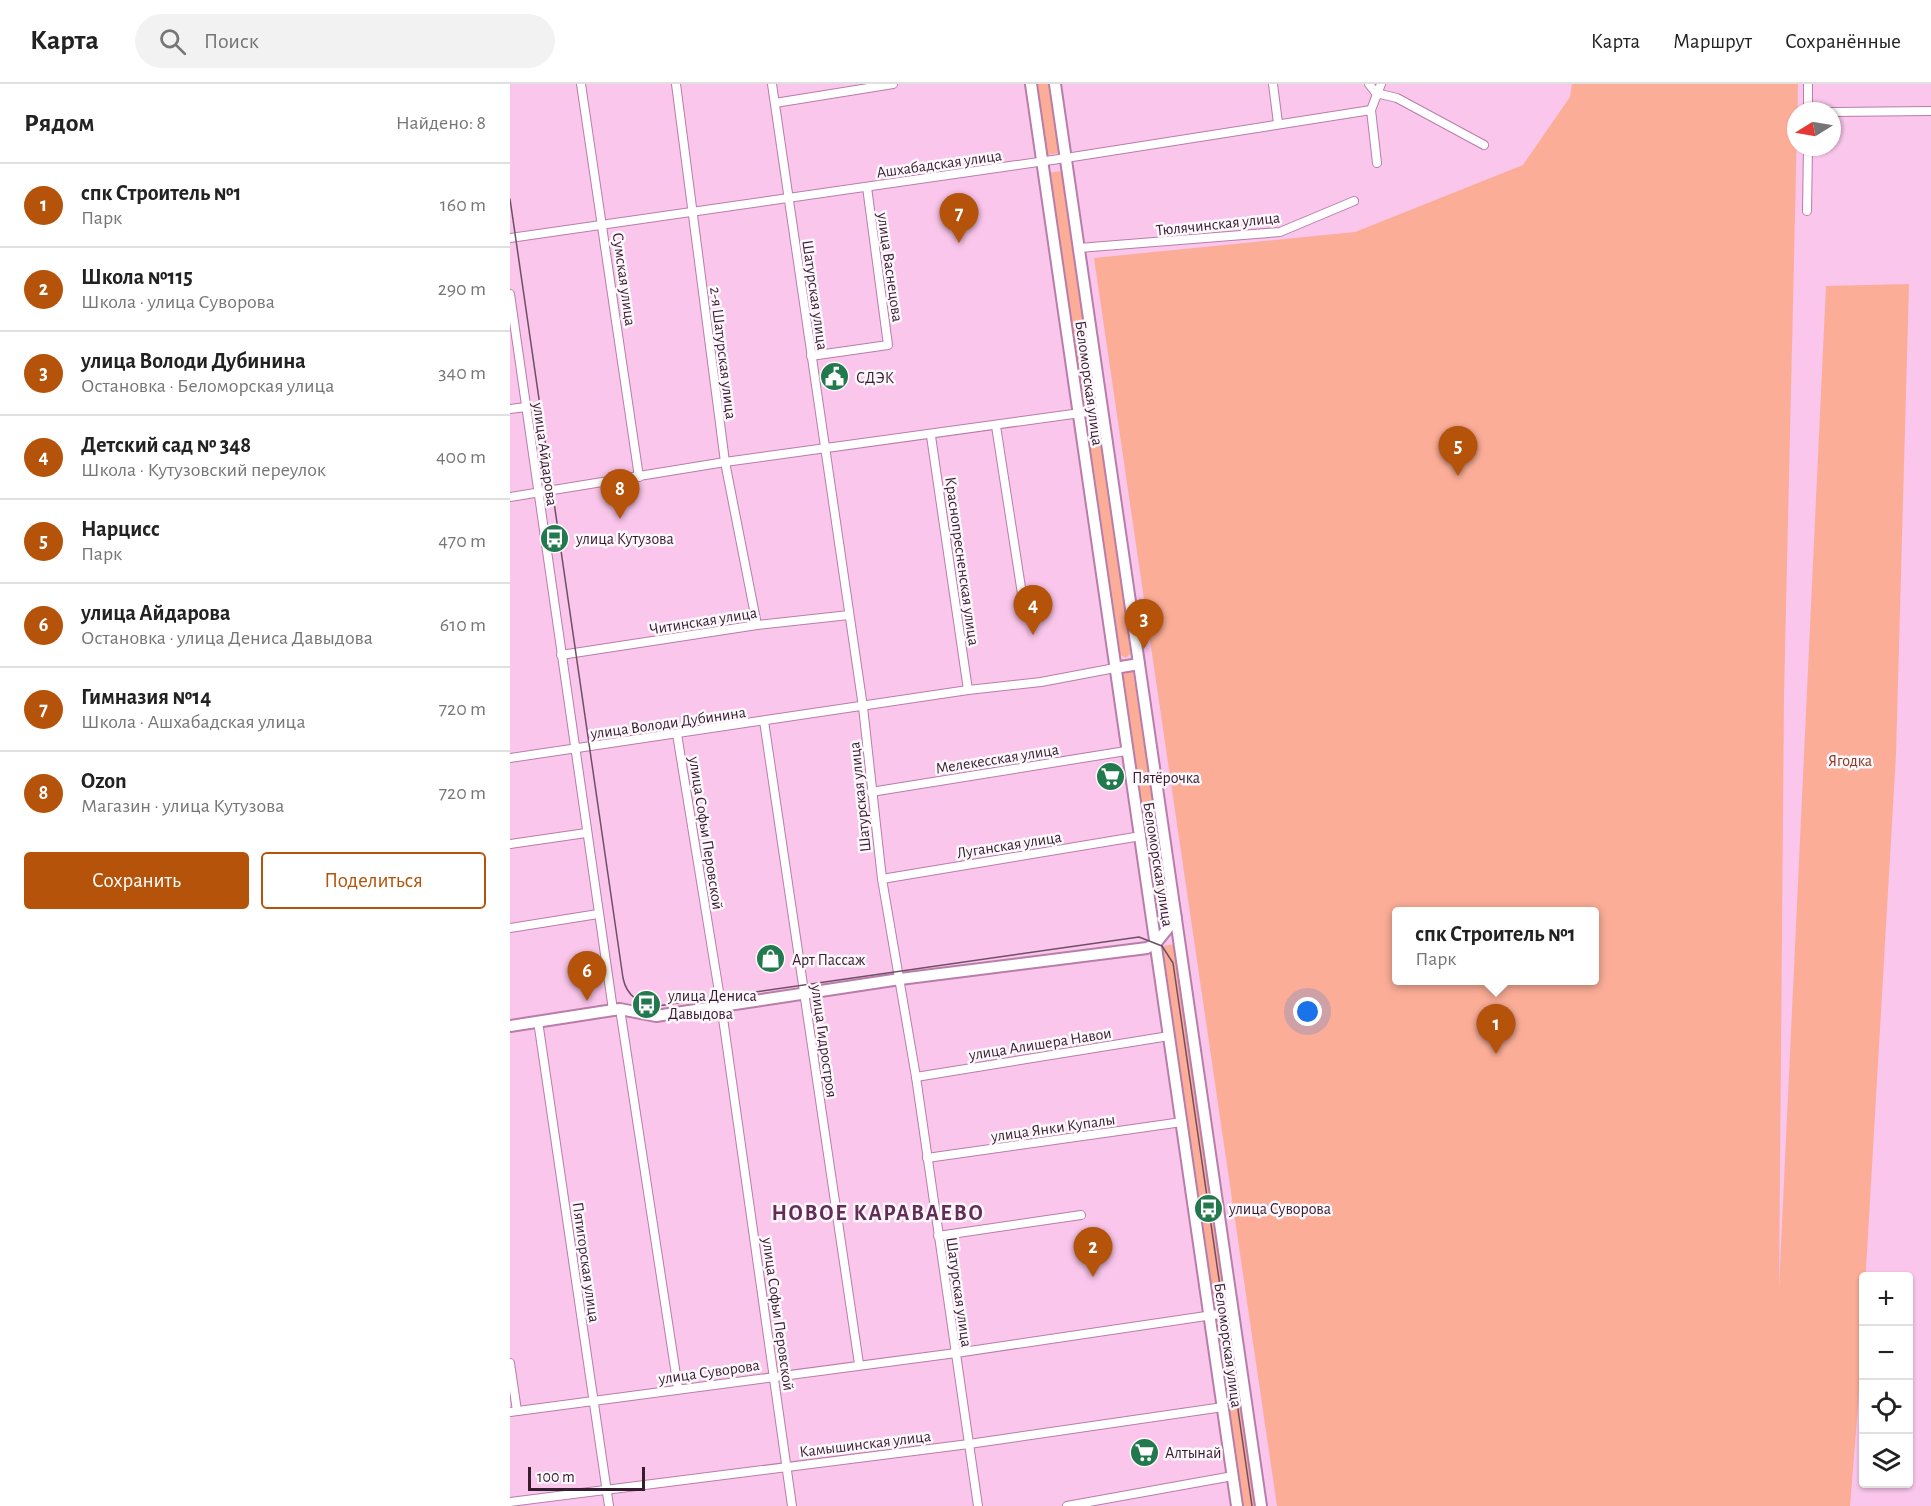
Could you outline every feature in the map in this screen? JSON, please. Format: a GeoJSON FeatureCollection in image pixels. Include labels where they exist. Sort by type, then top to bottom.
{"type":"FeatureCollection","features":[{"type":"Feature","properties":{"kind":"main road","name":"Беломорская улица"},"geometry":{"type":"LineString","coordinates":[[1031,84],[1237,1506]]}},
{"type":"Feature","properties":{"kind":"main road","name":"Беломорская улица"},"geometry":{"type":"LineString","coordinates":[[1055,84],[1261,1506]]}},
{"type":"Feature","properties":{"kind":"main road"},"geometry":{"type":"LineString","coordinates":[[1115,668],[1139,664]]}},
{"type":"Feature","properties":{"kind":"main road"},"geometry":{"type":"LineString","coordinates":[[510,1026],[617,1010],[656,1016],[721,1004],[900,979],[1147,948],[1156,943],[1176,918]]}},
{"type":"Feature","properties":{"kind":"street","name":"Сумская улица"},"geometry":{"type":"LineString","coordinates":[[581,84],[639,477]]}},
{"type":"Feature","properties":{"kind":"street","name":"2-я Шатурская улица"},"geometry":{"type":"LineString","coordinates":[[676,84],[724,462],[757,625]]}},
{"type":"Feature","properties":{"kind":"street","name":"Шатурская улица"},"geometry":{"type":"LineString","coordinates":[[772,84],[863,707],[882,879],[916,1077],[978,1506]]}},
{"type":"Feature","properties":{"kind":"street"},"geometry":{"type":"LineString","coordinates":[[775,102],[893,84]]}},
{"type":"Feature","properties":{"kind":"street"},"geometry":{"type":"LineString","coordinates":[[1274,84],[1278,123]]}},
{"type":"Feature","properties":{"kind":"street"},"geometry":{"type":"LineString","coordinates":[[1370,84],[1376,93],[1397,98],[1484,145]]}},
{"type":"Feature","properties":{"kind":"street"},"geometry":{"type":"LineString","coordinates":[[1377,163],[1371,110],[1381,84]]}},
{"type":"Feature","properties":{"kind":"street"},"geometry":{"type":"LineString","coordinates":[[1808,84],[1808,102]]}},
{"type":"Feature","properties":{"kind":"street","name":"Ашхабадская улица"},"geometry":{"type":"LineString","coordinates":[[510,238],[1042,162],[1371,110]]}},
{"type":"Feature","properties":{"kind":"street"},"geometry":{"type":"LineString","coordinates":[[1841,112],[1931,111]]}},
{"type":"Feature","properties":{"kind":"street"},"geometry":{"type":"LineString","coordinates":[[1807,211],[1808,156]]}},
{"type":"Feature","properties":{"kind":"street","name":"улица Васнецова"},"geometry":{"type":"LineString","coordinates":[[811,357],[888,345],[867,187]]}},
{"type":"Feature","properties":{"kind":"street","name":"Тюлячинская улица"},"geometry":{"type":"LineString","coordinates":[[1079,248],[1280,232],[1354,201]]}},
{"type":"Feature","properties":{"kind":"street","name":"улица Айдарова"},"geometry":{"type":"LineString","coordinates":[[510,294],[512,325],[526,407],[598,914],[617,1010],[678,1389]]}},
{"type":"Feature","properties":{"kind":"street"},"geometry":{"type":"LineString","coordinates":[[510,409],[526,407]]}},
{"type":"Feature","properties":{"kind":"street"},"geometry":{"type":"LineString","coordinates":[[510,497],[724,462],[1102,410]]}},
{"type":"Feature","properties":{"kind":"street"},"geometry":{"type":"LineString","coordinates":[[996,426],[1022,594]]}},
{"type":"Feature","properties":{"kind":"street","name":"Краснопресненская улица"},"geometry":{"type":"LineString","coordinates":[[931,435],[968,690]]}},
{"type":"Feature","properties":{"kind":"street","name":"Читинская улица"},"geometry":{"type":"LineString","coordinates":[[561,655],[757,625],[849,615]]}},
{"type":"Feature","properties":{"kind":"street","name":"улица Володи Дубинина"},"geometry":{"type":"LineString","coordinates":[[510,758],[968,690],[1041,682],[1115,668]]}},
{"type":"Feature","properties":{"kind":"street","name":"улица Гидростроя"},"geometry":{"type":"LineString","coordinates":[[764,721],[859,1364]]}},
{"type":"Feature","properties":{"kind":"street","name":"улица Софьи Перовской"},"geometry":{"type":"LineString","coordinates":[[677,734],[721,1004],[792,1506]]}},
{"type":"Feature","properties":{"kind":"street","name":"Мелекесская улица"},"geometry":{"type":"LineString","coordinates":[[871,792],[1126,751]]}},
{"type":"Feature","properties":{"kind":"street"},"geometry":{"type":"LineString","coordinates":[[510,844],[586,833]]}},
{"type":"Feature","properties":{"kind":"street","name":"Луганская улица"},"geometry":{"type":"LineString","coordinates":[[882,879],[1140,836]]}},
{"type":"Feature","properties":{"kind":"street"},"geometry":{"type":"LineString","coordinates":[[510,928],[598,914]]}},
{"type":"Feature","properties":{"kind":"street","name":"Пятигорская улица"},"geometry":{"type":"LineString","coordinates":[[538,1022],[609,1506]]}},
{"type":"Feature","properties":{"kind":"street","name":"улица Алишера Навои"},"geometry":{"type":"LineString","coordinates":[[916,1077],[1169,1036]]}},
{"type":"Feature","properties":{"kind":"street","name":"улица Янки Купалы"},"geometry":{"type":"LineString","coordinates":[[927,1158],[1182,1122]]}},
{"type":"Feature","properties":{"kind":"street"},"geometry":{"type":"LineString","coordinates":[[938,1236],[1081,1215]]}},
{"type":"Feature","properties":{"kind":"street","name":"улица Суворова"},"geometry":{"type":"LineString","coordinates":[[514,1412],[774,1375],[956,1353],[1233,1312]]}},
{"type":"Feature","properties":{"kind":"street"},"geometry":{"type":"LineString","coordinates":[[510,1363],[514,1412]]}},
{"type":"Feature","properties":{"kind":"street","name":"Камышинская улица"},"geometry":{"type":"LineString","coordinates":[[510,1502],[606,1488],[969,1444],[1223,1407]]}},
{"type":"Feature","properties":{"kind":"street"},"geometry":{"type":"LineString","coordinates":[[1067,1506],[1233,1476]]}},
{"type":"Feature","properties":{"kind":"green space"},"geometry":{"type":"Polygon","coordinates":[[[1036,84],[1049,84],[1059,153],[1046,155],[1036,84]]]}},
{"type":"Feature","properties":{"kind":"green space","name":"Ягодка"},"geometry":{"type":"Polygon","coordinates":[[[1572,84],[1798,84],[1798,102],[1787,102],[1787,156],[1796,156],[1784,694],[1779,1288],[1826,286],[1909,284],[1896,754],[1866,1272],[1859,1272],[1859,1389],[1850,1506],[1277,1506],[1094,258],[1355,232],[1523,165],[1570,97],[1572,84]]]}},
{"type":"Feature","properties":{"kind":"green space"},"geometry":{"type":"Polygon","coordinates":[[[1062,171],[1097,402],[1091,409],[1083,404],[1047,173],[1062,171]]]}},
{"type":"Feature","properties":{"kind":"green space"},"geometry":{"type":"Polygon","coordinates":[[[1092,418],[1099,421],[1131,653],[1126,658],[1119,654],[1086,422],[1092,418]]]}},
{"type":"Feature","properties":{"kind":"green space"},"geometry":{"type":"Polygon","coordinates":[[[1128,671],[1133,672],[1168,898],[1155,899],[1123,674],[1128,671]]]}},
{"type":"Feature","properties":{"kind":"green space"},"geometry":{"type":"Polygon","coordinates":[[[1177,944],[1228,1309],[1213,1311],[1162,946],[1177,944]]]}},
{"type":"Feature","properties":{"kind":"green space"},"geometry":{"type":"Polygon","coordinates":[[[1230,1317],[1257,1506],[1240,1506],[1214,1320],[1230,1317]]]}},
{"type":"Feature","properties":{"kind":"tram line"},"geometry":{"type":"LineString","coordinates":[[510,199],[623,978],[627,990],[639,1001],[657,1006],[1139,937],[1162,946],[1173,963],[1252,1506]]}},
{"type":"Feature","properties":{"kind":"place","name":"Гимназия №14"},"geometry":{"type":"Point","coordinates":[959,243]}},
{"type":"Feature","properties":{"kind":"place","name":"СДЭК"},"geometry":{"type":"Point","coordinates":[835,377]}},
{"type":"Feature","properties":{"kind":"place","name":"Нарцисс"},"geometry":{"type":"Point","coordinates":[1458,476]}},
{"type":"Feature","properties":{"kind":"place","name":"Ozon"},"geometry":{"type":"Point","coordinates":[620,519]}},
{"type":"Feature","properties":{"kind":"place","name":"улица Кутузова"},"geometry":{"type":"Point","coordinates":[555,538]}},
{"type":"Feature","properties":{"kind":"place","name":"Детский сад № 348"},"geometry":{"type":"Point","coordinates":[1033,635]}},
{"type":"Feature","properties":{"kind":"place","name":"улица Володи Дубинина"},"geometry":{"type":"Point","coordinates":[1144,649]}},
{"type":"Feature","properties":{"kind":"place","name":"Пятёрочка"},"geometry":{"type":"Point","coordinates":[1111,777]}},
{"type":"Feature","properties":{"kind":"place","name":"Арт Пассаж"},"geometry":{"type":"Point","coordinates":[771,959]}},
{"type":"Feature","properties":{"kind":"place","name":"улица Айдарова"},"geometry":{"type":"Point","coordinates":[587,1001]}},
{"type":"Feature","properties":{"kind":"place","name":"улица Дениса Давыдова"},"geometry":{"type":"Point","coordinates":[647,1004]}},
{"type":"Feature","properties":{"kind":"place","name":"спк Строитель №1"},"geometry":{"type":"Point","coordinates":[1496,1054]}},
{"type":"Feature","properties":{"kind":"place","name":"улица Суворова"},"geometry":{"type":"Point","coordinates":[1208,1208]}},
{"type":"Feature","properties":{"kind":"place","name":"Школа №115"},"geometry":{"type":"Point","coordinates":[1093,1277]}},
{"type":"Feature","properties":{"kind":"place","name":"Алтынай"},"geometry":{"type":"Point","coordinates":[1144,1452]}},
{"type":"Feature","properties":{"kind":"district","name":"НОВОЕ КАРАВАЕВО"},"geometry":{"type":"Point","coordinates":[878,1212]}}]}
